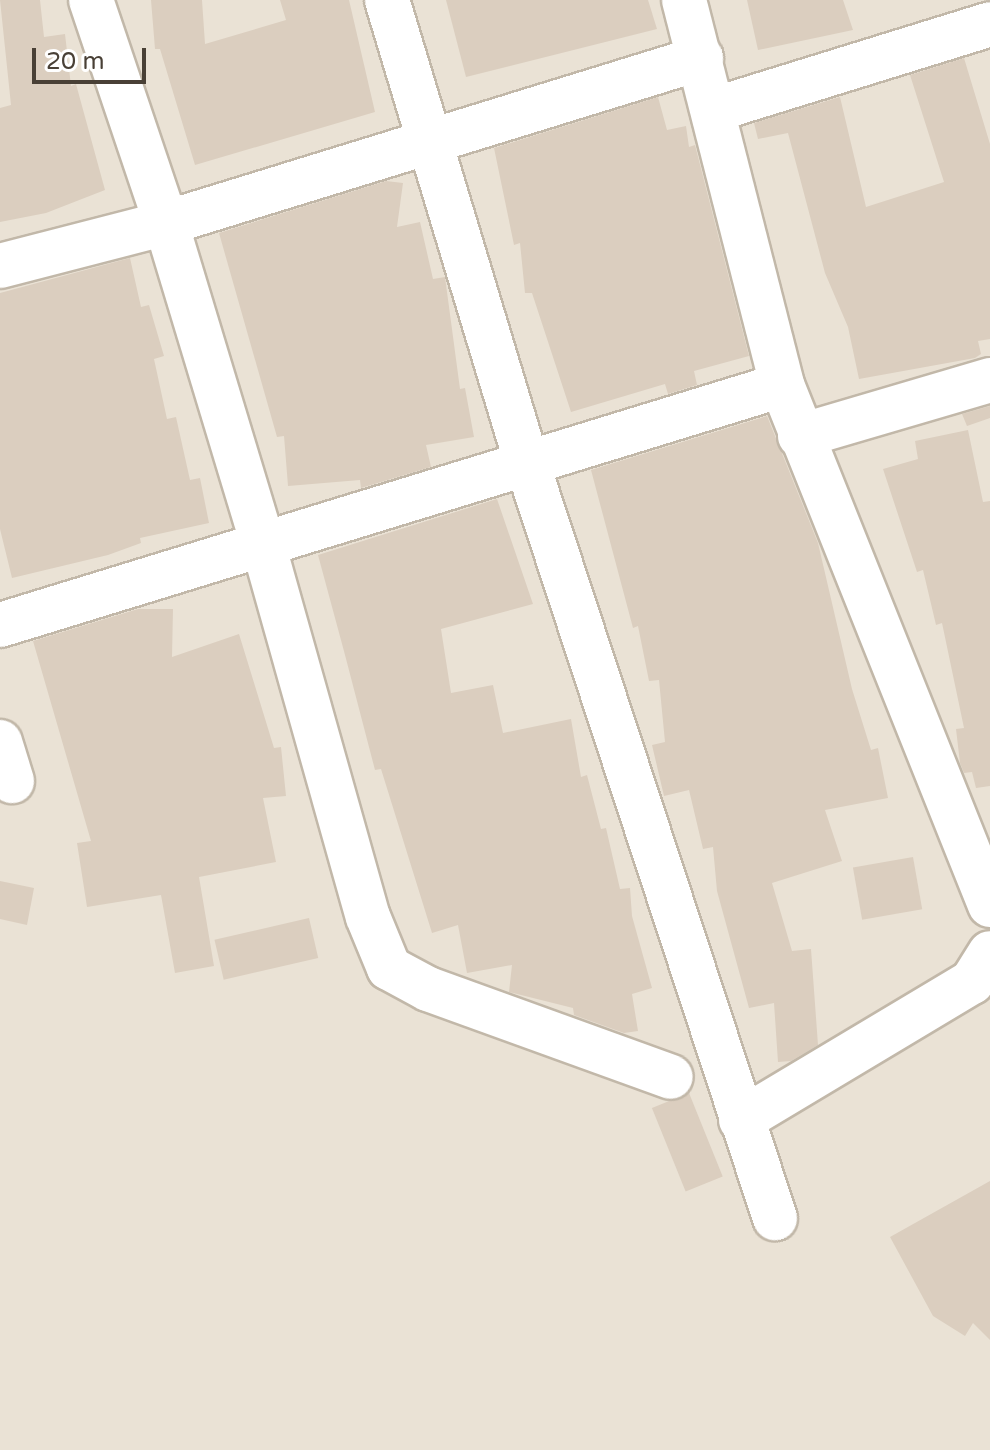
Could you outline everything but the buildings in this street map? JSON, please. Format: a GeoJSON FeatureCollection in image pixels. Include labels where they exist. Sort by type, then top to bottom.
{"type":"FeatureCollection","features":[{"type":"Feature","properties":{"kind":"street"},"geometry":{"type":"LineString","coordinates":[[91,0],[166,223],[263,544],[368,917],[389,968],[428,989],[671,1077]]}},
{"type":"Feature","properties":{"kind":"street"},"geometry":{"type":"LineString","coordinates":[[387,0],[527,463],[775,1218]]}},
{"type":"Feature","properties":{"kind":"street"},"geometry":{"type":"LineString","coordinates":[[684,0],[782,385],[990,905]]}},
{"type":"Feature","properties":{"kind":"street"},"geometry":{"type":"LineString","coordinates":[[713,110],[990,24]]}},
{"type":"Feature","properties":{"kind":"street"},"geometry":{"type":"LineString","coordinates":[[0,266],[166,223],[701,58]]}},
{"type":"Feature","properties":{"kind":"street"},"geometry":{"type":"LineString","coordinates":[[800,436],[990,380]]}},
{"type":"Feature","properties":{"kind":"street"},"geometry":{"type":"LineString","coordinates":[[0,625],[782,385]]}},
{"type":"Feature","properties":{"kind":"street"},"geometry":{"type":"LineString","coordinates":[[741,1120],[972,982],[990,953]]}},
{"type":"Feature","properties":{"kind":"shaded area"},"geometry":{"type":"Polygon","coordinates":[[[0,0],[990,0],[990,1450],[0,1450],[0,0]]]}}]}
